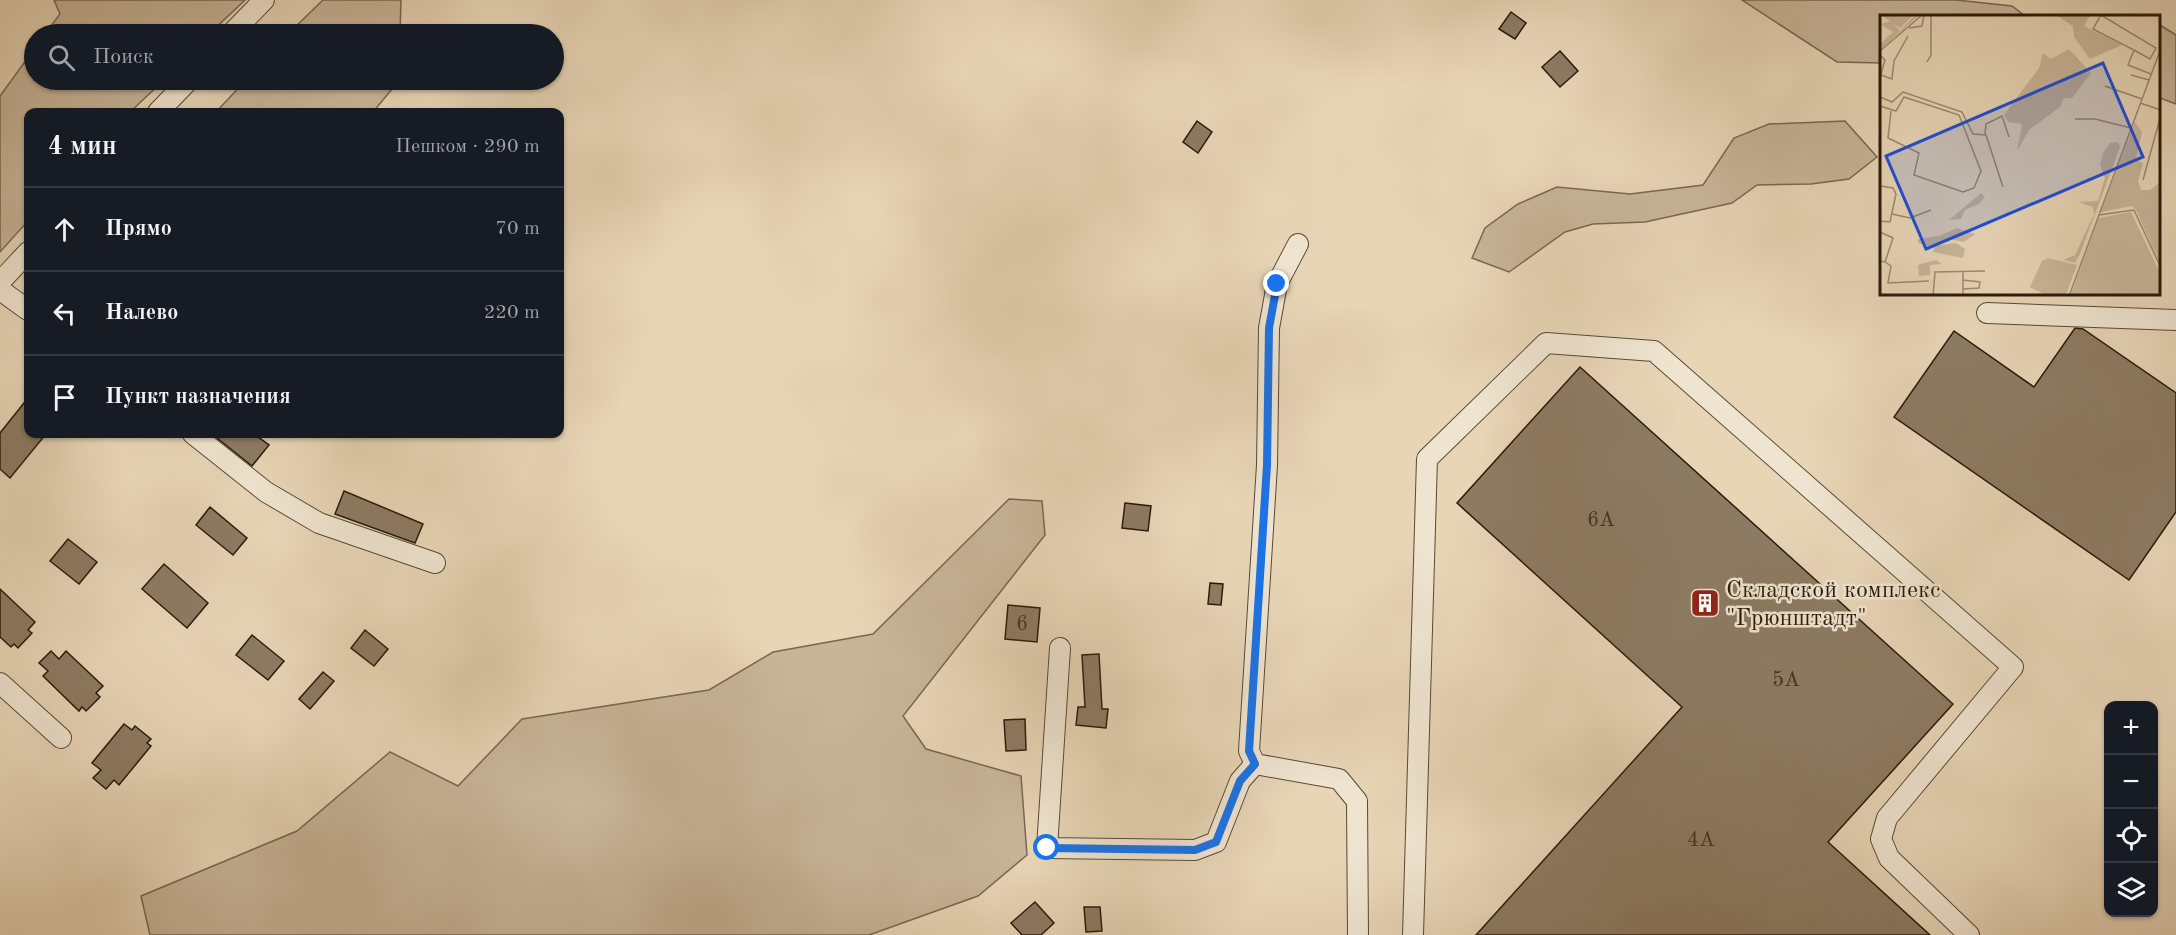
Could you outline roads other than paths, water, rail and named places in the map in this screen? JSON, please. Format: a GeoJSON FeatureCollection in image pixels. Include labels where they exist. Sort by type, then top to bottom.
{"type":"FeatureCollection","features":[{"type":"Feature","properties":{"kind":"street"},"geometry":{"type":"LineString","coordinates":[[241,24],[264,0]]}},
{"type":"Feature","properties":{"kind":"street"},"geometry":{"type":"LineString","coordinates":[[163,108],[180,90]]}},
{"type":"Feature","properties":{"kind":"street"},"geometry":{"type":"LineString","coordinates":[[1255,764],[1249,751],[1267,465],[1269,328],[1277,284],[1298,244]]}},
{"type":"Feature","properties":{"kind":"street"},"geometry":{"type":"LineString","coordinates":[[0,282],[24,256]]}},
{"type":"Feature","properties":{"kind":"street"},"geometry":{"type":"LineString","coordinates":[[0,290],[24,307]]}},
{"type":"Feature","properties":{"kind":"street"},"geometry":{"type":"LineString","coordinates":[[1987,313],[2176,320]]}},
{"type":"Feature","properties":{"kind":"street"},"geometry":{"type":"LineString","coordinates":[[1413,935],[1427,459],[1546,343],[1654,351],[2013,667],[1887,818],[1881,839],[1888,858],[1969,935]]}},
{"type":"Feature","properties":{"kind":"street"},"geometry":{"type":"LineString","coordinates":[[198,438],[266,492],[319,524],[435,563]]}},
{"type":"Feature","properties":{"kind":"street"},"geometry":{"type":"LineString","coordinates":[[1060,648],[1047,848],[1195,850],[1216,842],[1240,781],[1255,764]]}},
{"type":"Feature","properties":{"kind":"street"},"geometry":{"type":"LineString","coordinates":[[0,682],[61,738]]}},
{"type":"Feature","properties":{"kind":"street"},"geometry":{"type":"LineString","coordinates":[[1255,764],[1338,778],[1357,801],[1358,935]]}},
{"type":"Feature","properties":{"kind":"place","name":"Складской комплекс \"Грюнштадт\""},"geometry":{"type":"Point","coordinates":[1705,603]}}]}
